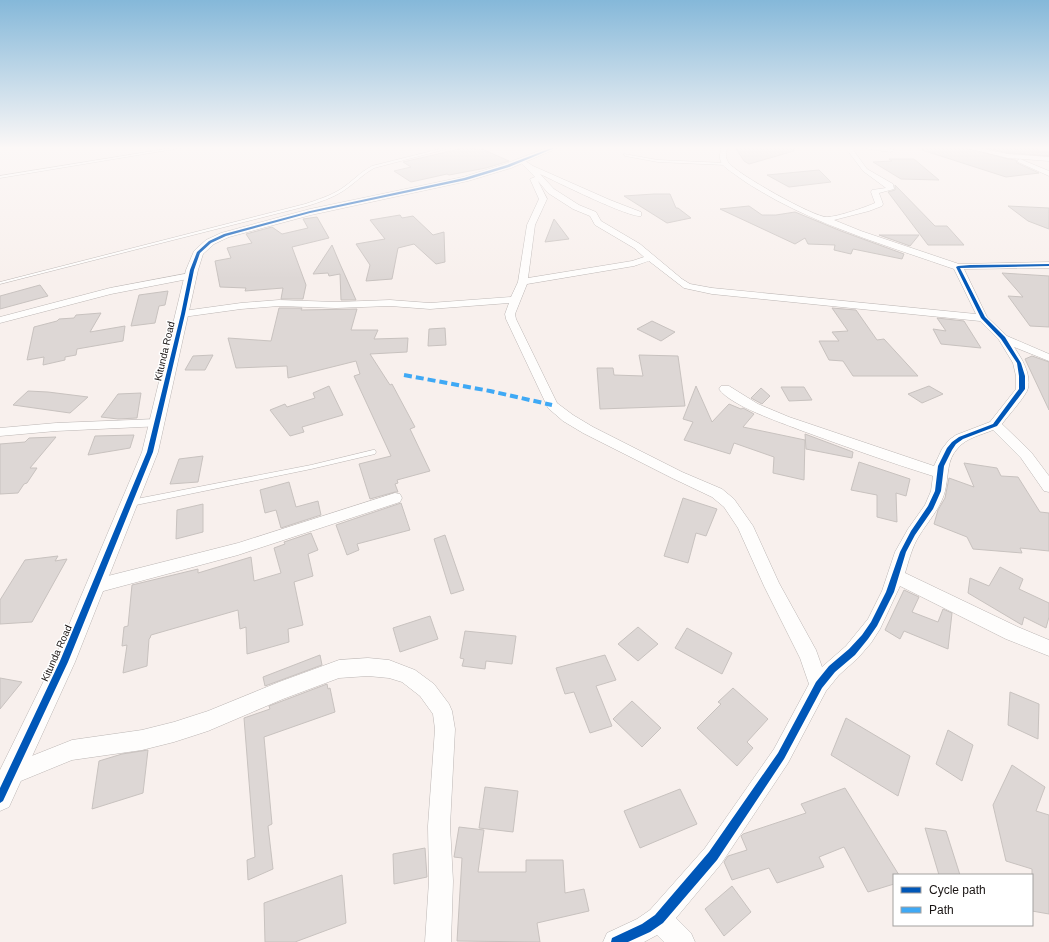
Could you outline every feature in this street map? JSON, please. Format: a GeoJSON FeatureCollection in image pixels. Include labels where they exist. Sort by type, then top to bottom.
{"type":"FeatureCollection","features":[{"type":"Feature","properties":{"kind":"street","name":"Kitunda Road"},"geometry":{"type":"LineString","coordinates":[[0,798],[64,662],[150,452],[183,314],[190,276],[198,253],[210,242],[225,235],[310,212],[409,191]]}},
{"type":"Feature","properties":{"kind":"street"},"geometry":{"type":"LineString","coordinates":[[539,191],[543,199],[542,204],[531,225],[523,282],[510,314],[552,405],[568,418],[588,430],[717,494],[729,503],[745,526],[772,586],[809,656],[819,685]]}},
{"type":"Feature","properties":{"kind":"street"},"geometry":{"type":"LineString","coordinates":[[552,191],[576,207],[593,214],[598,223],[637,246],[679,282],[699,290],[983,318]]}},
{"type":"Feature","properties":{"kind":"street"},"geometry":{"type":"LineString","coordinates":[[583,191],[638,214]]}},
{"type":"Feature","properties":{"kind":"street"},"geometry":{"type":"LineString","coordinates":[[765,191],[800,210],[826,221],[958,267],[1049,265]]}},
{"type":"Feature","properties":{"kind":"street"},"geometry":{"type":"LineString","coordinates":[[826,221],[843,214],[870,209],[879,204],[875,192],[880,191]]}},
{"type":"Feature","properties":{"kind":"street"},"geometry":{"type":"LineString","coordinates":[[523,282],[634,263],[652,258]]}},
{"type":"Feature","properties":{"kind":"street"},"geometry":{"type":"LineString","coordinates":[[616,942],[651,930],[713,856],[781,756],[819,685],[832,669],[852,652],[865,637],[883,608],[896,576],[903,552],[913,533],[931,507],[938,491],[939,473],[943,462],[954,443],[962,438],[996,425],[1022,389],[1022,376],[1019,363],[1003,338],[983,318],[958,267]]}},
{"type":"Feature","properties":{"kind":"street"},"geometry":{"type":"LineString","coordinates":[[0,320],[110,291],[190,276]]}},
{"type":"Feature","properties":{"kind":"street"},"geometry":{"type":"LineString","coordinates":[[183,314],[241,306],[279,303],[336,305],[390,303],[430,306],[515,300]]}},
{"type":"Feature","properties":{"kind":"street"},"geometry":{"type":"LineString","coordinates":[[1003,338],[1036,351],[1049,358]]}},
{"type":"Feature","properties":{"kind":"street"},"geometry":{"type":"LineString","coordinates":[[1036,351],[1049,346]]}},
{"type":"Feature","properties":{"kind":"street"},"geometry":{"type":"LineString","coordinates":[[725,390],[736,397],[780,418],[885,456],[939,473]]}},
{"type":"Feature","properties":{"kind":"street"},"geometry":{"type":"LineString","coordinates":[[0,432],[56,427],[157,423]]}},
{"type":"Feature","properties":{"kind":"street"},"geometry":{"type":"LineString","coordinates":[[996,425],[1026,455],[1049,487]]}},
{"type":"Feature","properties":{"kind":"street"},"geometry":{"type":"LineString","coordinates":[[96,586],[238,549],[395,498]]}},
{"type":"Feature","properties":{"kind":"street"},"geometry":{"type":"LineString","coordinates":[[896,576],[1012,632],[1049,648]]}},
{"type":"Feature","properties":{"kind":"street"},"geometry":{"type":"LineString","coordinates":[[11,774],[72,750],[142,740],[174,732],[208,721],[279,691],[339,670],[368,667],[389,669],[408,676],[426,690],[442,711],[445,729],[440,826],[441,882],[438,942]]}},
{"type":"Feature","properties":{"kind":"street"},"geometry":{"type":"LineString","coordinates":[[651,930],[682,942]]}},
{"type":"Feature","properties":{"kind":"lane"},"geometry":{"type":"LineString","coordinates":[[0,283],[306,205],[341,191]]}},
{"type":"Feature","properties":{"kind":"lane"},"geometry":{"type":"LineString","coordinates":[[130,503],[304,468],[373,452]]}},
{"type":"Feature","properties":{"kind":"building"},"geometry":{"type":"Polygon","coordinates":[[[901,191],[935,226],[947,226],[964,245],[928,245],[888,192],[901,191]]]}},
{"type":"Feature","properties":{"kind":"building"},"geometry":{"type":"Polygon","coordinates":[[[670,194],[676,208],[691,218],[667,223],[624,196],[670,194]]]}},
{"type":"Feature","properties":{"kind":"building"},"geometry":{"type":"Polygon","coordinates":[[[749,206],[762,215],[776,215],[795,212],[904,254],[902,259],[853,249],[851,254],[834,250],[835,245],[808,244],[805,238],[795,244],[720,209],[749,206]]]}},
{"type":"Feature","properties":{"kind":"building"},"geometry":{"type":"Polygon","coordinates":[[[1008,206],[1049,208],[1049,229],[1028,221],[1008,206]]]}},
{"type":"Feature","properties":{"kind":"building"},"geometry":{"type":"Polygon","coordinates":[[[400,215],[402,218],[413,216],[433,235],[444,232],[445,262],[436,264],[414,244],[398,248],[392,279],[366,281],[370,265],[356,244],[385,239],[370,220],[400,215]]]}},
{"type":"Feature","properties":{"kind":"building"},"geometry":{"type":"Polygon","coordinates":[[[317,217],[329,238],[292,247],[306,285],[303,299],[281,299],[283,288],[245,291],[246,288],[220,287],[215,261],[231,258],[227,248],[252,243],[246,234],[272,227],[282,234],[308,228],[303,219],[317,217]]]}},
{"type":"Feature","properties":{"kind":"building"},"geometry":{"type":"Polygon","coordinates":[[[554,219],[569,239],[545,242],[554,219]]]}},
{"type":"Feature","properties":{"kind":"building"},"geometry":{"type":"Polygon","coordinates":[[[879,235],[919,235],[910,246],[879,235]]]}},
{"type":"Feature","properties":{"kind":"building"},"geometry":{"type":"Polygon","coordinates":[[[332,245],[356,300],[341,300],[340,274],[329,276],[328,273],[313,274],[332,245]]]}},
{"type":"Feature","properties":{"kind":"building"},"geometry":{"type":"Polygon","coordinates":[[[1002,273],[1049,276],[1049,327],[1030,326],[1008,296],[1023,297],[1002,273]]]}},
{"type":"Feature","properties":{"kind":"building"},"geometry":{"type":"Polygon","coordinates":[[[40,285],[48,296],[0,309],[0,296],[40,285]]]}},
{"type":"Feature","properties":{"kind":"building"},"geometry":{"type":"Polygon","coordinates":[[[168,291],[165,305],[159,306],[155,323],[131,326],[139,295],[168,291]]]}},
{"type":"Feature","properties":{"kind":"building"},"geometry":{"type":"Polygon","coordinates":[[[279,308],[302,308],[301,310],[357,309],[351,330],[378,330],[374,339],[408,338],[407,352],[370,354],[390,385],[392,384],[415,427],[410,429],[430,471],[397,480],[398,483],[395,484],[398,492],[370,499],[359,464],[391,456],[354,376],[360,374],[356,361],[288,378],[287,366],[236,368],[228,338],[271,341],[279,308]]]}},
{"type":"Feature","properties":{"kind":"building"},"geometry":{"type":"Polygon","coordinates":[[[832,308],[856,310],[877,340],[884,339],[918,376],[853,376],[843,361],[829,360],[819,341],[839,341],[832,332],[848,331],[832,308]]]}},
{"type":"Feature","properties":{"kind":"building"},"geometry":{"type":"Polygon","coordinates":[[[101,313],[90,332],[125,326],[123,341],[77,349],[76,355],[65,357],[65,360],[43,365],[44,357],[27,360],[34,327],[57,321],[59,319],[74,318],[76,315],[101,313]]]}},
{"type":"Feature","properties":{"kind":"building"},"geometry":{"type":"Polygon","coordinates":[[[937,318],[964,321],[981,348],[941,344],[933,329],[946,331],[937,318]]]}},
{"type":"Feature","properties":{"kind":"building"},"geometry":{"type":"Polygon","coordinates":[[[652,321],[675,332],[661,341],[637,329],[652,321]]]}},
{"type":"Feature","properties":{"kind":"building"},"geometry":{"type":"Polygon","coordinates":[[[445,328],[446,345],[428,346],[429,329],[445,328]]]}},
{"type":"Feature","properties":{"kind":"building"},"geometry":{"type":"Polygon","coordinates":[[[213,355],[205,370],[185,370],[193,356],[213,355]]]}},
{"type":"Feature","properties":{"kind":"building"},"geometry":{"type":"Polygon","coordinates":[[[639,355],[678,356],[685,406],[600,409],[597,368],[613,368],[614,375],[643,376],[639,355]]]}},
{"type":"Feature","properties":{"kind":"building"},"geometry":{"type":"Polygon","coordinates":[[[1032,356],[1049,362],[1049,410],[1025,359],[1032,356]]]}},
{"type":"Feature","properties":{"kind":"building"},"geometry":{"type":"Polygon","coordinates":[[[329,386],[343,415],[302,427],[304,432],[290,436],[270,410],[285,404],[287,407],[315,398],[313,393],[329,386]]]}},
{"type":"Feature","properties":{"kind":"building"},"geometry":{"type":"Polygon","coordinates":[[[696,386],[712,422],[729,404],[741,409],[743,408],[754,414],[743,427],[805,440],[804,480],[773,473],[774,457],[734,443],[730,454],[684,440],[693,422],[683,419],[696,386]]]}},
{"type":"Feature","properties":{"kind":"building"},"geometry":{"type":"Polygon","coordinates":[[[929,386],[943,394],[922,403],[908,394],[929,386]]]}},
{"type":"Feature","properties":{"kind":"building"},"geometry":{"type":"Polygon","coordinates":[[[781,387],[804,387],[812,400],[789,401],[781,387]]]}},
{"type":"Feature","properties":{"kind":"building"},"geometry":{"type":"Polygon","coordinates":[[[761,388],[770,396],[762,404],[751,398],[761,388]]]}},
{"type":"Feature","properties":{"kind":"building"},"geometry":{"type":"Polygon","coordinates":[[[28,391],[88,397],[70,413],[13,405],[28,391]]]}},
{"type":"Feature","properties":{"kind":"building"},"geometry":{"type":"Polygon","coordinates":[[[141,393],[137,418],[118,419],[101,417],[118,394],[141,393]]]}},
{"type":"Feature","properties":{"kind":"building"},"geometry":{"type":"Polygon","coordinates":[[[805,434],[853,452],[852,458],[806,449],[805,434]]]}},
{"type":"Feature","properties":{"kind":"building"},"geometry":{"type":"Polygon","coordinates":[[[134,435],[130,448],[88,455],[95,436],[134,435]]]}},
{"type":"Feature","properties":{"kind":"building"},"geometry":{"type":"Polygon","coordinates":[[[56,437],[30,468],[37,468],[18,493],[0,494],[0,444],[25,442],[29,438],[56,437]]]}},
{"type":"Feature","properties":{"kind":"building"},"geometry":{"type":"Polygon","coordinates":[[[203,456],[198,482],[170,484],[179,459],[203,456]]]}},
{"type":"Feature","properties":{"kind":"building"},"geometry":{"type":"Polygon","coordinates":[[[859,462],[910,479],[906,496],[896,493],[897,522],[877,517],[877,495],[851,490],[859,462]]]}},
{"type":"Feature","properties":{"kind":"building"},"geometry":{"type":"Polygon","coordinates":[[[964,463],[997,468],[1001,476],[1018,477],[1040,512],[1049,513],[1049,551],[1020,548],[1022,553],[973,549],[967,537],[934,524],[938,510],[945,498],[949,478],[974,487],[964,463]]]}},
{"type":"Feature","properties":{"kind":"building"},"geometry":{"type":"Polygon","coordinates":[[[289,482],[296,507],[318,501],[321,515],[281,528],[276,510],[265,513],[260,490],[289,482]]]}},
{"type":"Feature","properties":{"kind":"building"},"geometry":{"type":"Polygon","coordinates":[[[683,498],[717,509],[706,536],[696,533],[688,563],[664,556],[683,498]]]}},
{"type":"Feature","properties":{"kind":"building"},"geometry":{"type":"Polygon","coordinates":[[[401,503],[410,530],[357,544],[359,550],[347,555],[336,525],[401,503]]]}},
{"type":"Feature","properties":{"kind":"building"},"geometry":{"type":"Polygon","coordinates":[[[203,504],[203,532],[176,539],[177,510],[203,504]]]}},
{"type":"Feature","properties":{"kind":"building"},"geometry":{"type":"Polygon","coordinates":[[[311,533],[318,550],[308,554],[313,576],[294,582],[303,625],[288,629],[289,642],[247,654],[246,627],[240,629],[238,610],[151,635],[149,639],[147,666],[123,673],[127,645],[122,646],[124,627],[128,626],[132,585],[198,569],[198,573],[251,557],[254,581],[281,573],[274,548],[285,544],[284,542],[311,533]]]}},
{"type":"Feature","properties":{"kind":"building"},"geometry":{"type":"Polygon","coordinates":[[[445,535],[464,590],[451,594],[434,539],[445,535]]]}},
{"type":"Feature","properties":{"kind":"building"},"geometry":{"type":"Polygon","coordinates":[[[58,556],[55,561],[67,559],[32,622],[0,624],[0,600],[25,560],[58,556]]]}},
{"type":"Feature","properties":{"kind":"building"},"geometry":{"type":"Polygon","coordinates":[[[1000,567],[1023,579],[1019,589],[1049,603],[1049,617],[1046,628],[1024,617],[1022,625],[968,593],[970,578],[989,586],[1000,567]]]}},
{"type":"Feature","properties":{"kind":"building"},"geometry":{"type":"Polygon","coordinates":[[[904,590],[919,597],[912,612],[938,622],[943,609],[952,613],[948,649],[904,631],[900,639],[885,630],[904,590]]]}},
{"type":"Feature","properties":{"kind":"building"},"geometry":{"type":"Polygon","coordinates":[[[430,616],[438,639],[400,652],[393,628],[430,616]]]}},
{"type":"Feature","properties":{"kind":"building"},"geometry":{"type":"Polygon","coordinates":[[[638,627],[658,644],[638,661],[618,644],[638,627]]]}},
{"type":"Feature","properties":{"kind":"building"},"geometry":{"type":"Polygon","coordinates":[[[687,628],[732,653],[722,674],[675,648],[687,628]]]}},
{"type":"Feature","properties":{"kind":"building"},"geometry":{"type":"Polygon","coordinates":[[[465,631],[516,636],[512,664],[486,661],[485,669],[462,666],[464,659],[460,658],[465,631]]]}},
{"type":"Feature","properties":{"kind":"building"},"geometry":{"type":"Polygon","coordinates":[[[320,655],[322,665],[265,686],[263,677],[320,655]]]}},
{"type":"Feature","properties":{"kind":"building"},"geometry":{"type":"Polygon","coordinates":[[[605,655],[616,680],[596,686],[612,726],[590,733],[574,692],[565,694],[556,668],[605,655]]]}},
{"type":"Feature","properties":{"kind":"building"},"geometry":{"type":"Polygon","coordinates":[[[0,678],[22,682],[0,709],[0,678]]]}},
{"type":"Feature","properties":{"kind":"building"},"geometry":{"type":"Polygon","coordinates":[[[327,684],[328,689],[330,688],[335,712],[264,737],[272,824],[268,826],[273,869],[248,880],[247,860],[255,857],[244,718],[270,709],[269,706],[327,684]]]}},
{"type":"Feature","properties":{"kind":"building"},"geometry":{"type":"Polygon","coordinates":[[[733,688],[768,719],[747,742],[753,748],[737,766],[697,728],[721,704],[718,702],[733,688]]]}},
{"type":"Feature","properties":{"kind":"building"},"geometry":{"type":"Polygon","coordinates":[[[1010,692],[1039,704],[1038,739],[1008,725],[1010,692]]]}},
{"type":"Feature","properties":{"kind":"building"},"geometry":{"type":"Polygon","coordinates":[[[632,701],[661,728],[642,747],[613,719],[632,701]]]}},
{"type":"Feature","properties":{"kind":"building"},"geometry":{"type":"Polygon","coordinates":[[[846,718],[910,756],[898,796],[831,755],[846,718]]]}},
{"type":"Feature","properties":{"kind":"building"},"geometry":{"type":"Polygon","coordinates":[[[948,730],[973,745],[962,781],[936,764],[948,730]]]}},
{"type":"Feature","properties":{"kind":"building"},"geometry":{"type":"Polygon","coordinates":[[[148,750],[143,793],[92,809],[99,761],[122,754],[148,750]]]}},
{"type":"Feature","properties":{"kind":"building"},"geometry":{"type":"Polygon","coordinates":[[[1012,765],[1045,787],[1036,811],[1049,815],[1049,914],[1033,911],[1032,869],[1006,861],[993,805],[1012,765]]]}},
{"type":"Feature","properties":{"kind":"building"},"geometry":{"type":"Polygon","coordinates":[[[485,787],[518,791],[513,832],[479,828],[485,787]]]}},
{"type":"Feature","properties":{"kind":"building"},"geometry":{"type":"Polygon","coordinates":[[[845,788],[898,874],[893,874],[893,884],[868,892],[844,847],[819,857],[824,867],[777,883],[769,868],[732,880],[724,862],[728,856],[747,850],[741,836],[743,834],[806,813],[801,804],[845,788]]]}},
{"type":"Feature","properties":{"kind":"building"},"geometry":{"type":"Polygon","coordinates":[[[680,789],[697,824],[640,848],[624,811],[680,789]]]}},
{"type":"Feature","properties":{"kind":"building"},"geometry":{"type":"Polygon","coordinates":[[[459,827],[484,830],[478,872],[526,872],[526,860],[563,860],[565,893],[584,889],[589,911],[537,923],[540,942],[457,941],[462,858],[454,857],[459,827]]]}},
{"type":"Feature","properties":{"kind":"building"},"geometry":{"type":"Polygon","coordinates":[[[925,828],[946,831],[960,874],[939,874],[925,828]]]}},
{"type":"Feature","properties":{"kind":"building"},"geometry":{"type":"Polygon","coordinates":[[[425,848],[427,877],[394,884],[393,854],[425,848]]]}},
{"type":"Feature","properties":{"kind":"building"},"geometry":{"type":"Polygon","coordinates":[[[342,875],[346,923],[295,942],[265,942],[264,903],[342,875]]]}},
{"type":"Feature","properties":{"kind":"building"},"geometry":{"type":"Polygon","coordinates":[[[732,886],[751,912],[724,936],[705,909],[732,886]]]}},
{"type":"Feature","properties":{"kind":"marked path"},"geometry":{"type":"LineString","coordinates":[[404,375],[490,391],[552,405]]}},
{"type":"Feature","properties":{"kind":"cycle path"},"geometry":{"type":"LineString","coordinates":[[0,798],[64,662],[150,452],[192,270],[198,253],[210,242],[225,235],[310,212],[409,191]]}},
{"type":"Feature","properties":{"kind":"cycle path"},"geometry":{"type":"LineString","coordinates":[[616,942],[646,928],[659,919],[713,856],[781,756],[819,685],[832,669],[852,652],[874,624],[890,592],[903,552],[913,533],[931,507],[938,491],[941,466],[949,449],[961,438],[995,425],[1022,389],[1022,376],[1019,363],[1003,338],[983,318],[958,267],[1049,265]]}}]}
